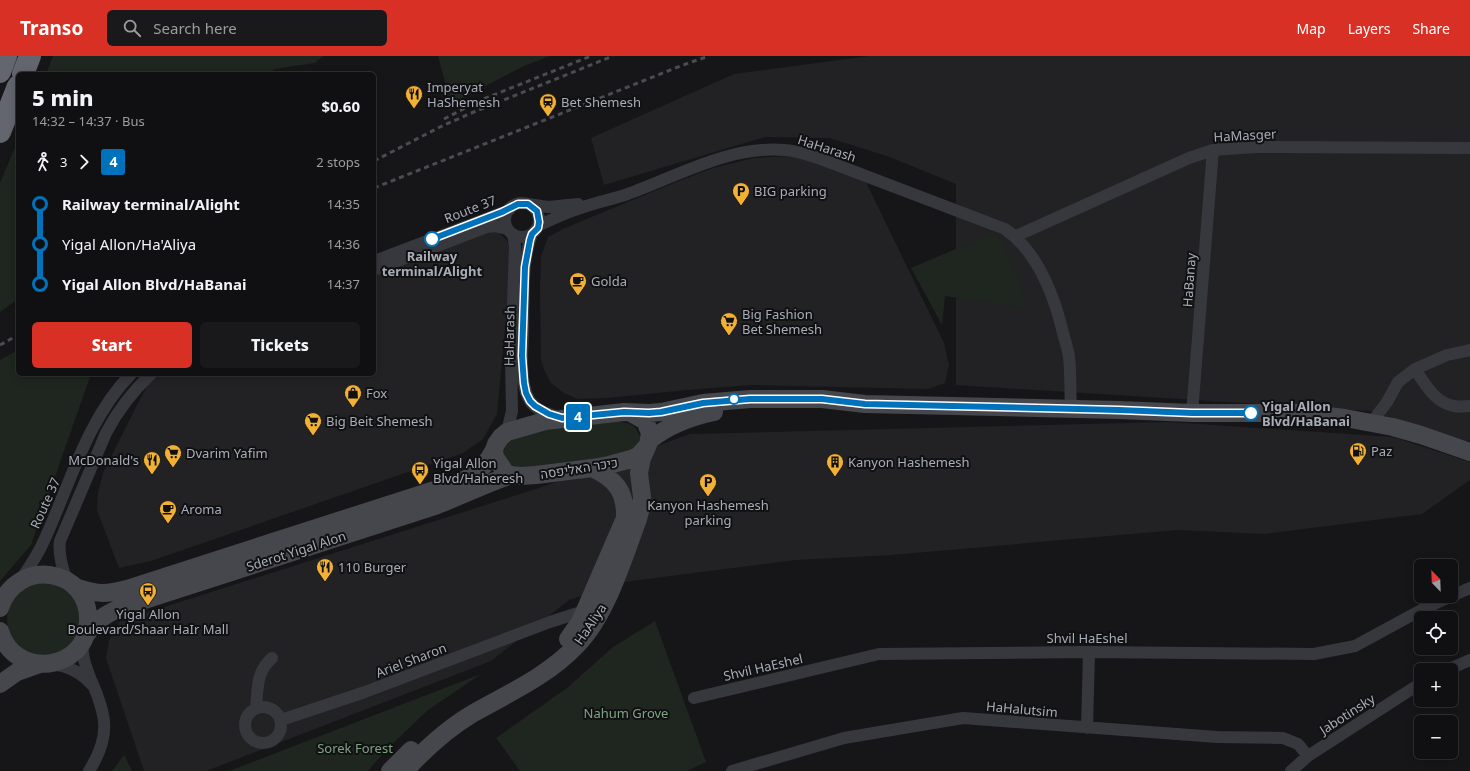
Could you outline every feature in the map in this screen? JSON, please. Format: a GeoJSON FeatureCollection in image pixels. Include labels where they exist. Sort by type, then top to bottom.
{"type":"FeatureCollection","features":[{"type":"Feature","properties":{"kind":"highway"},"geometry":{"type":"LineString","coordinates":[[0,72],[6,56]]}},
{"type":"Feature","properties":{"kind":"highway"},"geometry":{"type":"LineString","coordinates":[[24,72],[30,56]]}},
{"type":"Feature","properties":{"kind":"highway"},"geometry":{"type":"LineString","coordinates":[[0,132],[16,91]]}},
{"type":"Feature","properties":{"kind":"main road"},"geometry":{"type":"LineString","coordinates":[[511,475],[505,472],[494,457],[496,444],[507,432],[562,418],[618,413],[661,412],[703,403],[731,400],[822,399],[865,404],[1192,413],[1300,413],[1372,422],[1421,434],[1470,452]]}},
{"type":"Feature","properties":{"kind":"main road"},"geometry":{"type":"LineString","coordinates":[[649,443],[661,431],[670,426],[691,418],[725,410],[816,409],[865,404]]}},
{"type":"Feature","properties":{"kind":"main road"},"geometry":{"type":"LineString","coordinates":[[630,413],[645,421],[650,433],[649,443]]}},
{"type":"Feature","properties":{"kind":"main road","name":"כיכר האליפסה"},"geometry":{"type":"LineString","coordinates":[[511,475],[536,475],[609,465],[638,456],[649,443]]}},
{"type":"Feature","properties":{"kind":"main road","name":"HaAliya"},"geometry":{"type":"LineString","coordinates":[[405,771],[432,744],[447,732],[472,714],[538,677],[556,664],[579,643],[597,618],[607,598],[638,519],[642,497],[639,473],[642,458],[649,443]]}},
{"type":"Feature","properties":{"kind":"main road","name":"Sderot Yigal Alon"},"geometry":{"type":"LineString","coordinates":[[20,582],[29,577],[43,574],[54,576],[71,584],[100,594],[127,589],[428,492],[473,476],[484,465],[494,450]]}},
{"type":"Feature","properties":{"kind":"main road","name":"HaAliya"},"geometry":{"type":"LineString","coordinates":[[390,771],[419,742],[449,718],[482,696],[541,662],[558,650],[575,630],[625,518],[625,508],[622,494],[617,486],[604,474],[592,468]]}},
{"type":"Feature","properties":{"kind":"main road","name":"Sderot Yigal Alon"},"geometry":{"type":"LineString","coordinates":[[44,664],[60,661],[69,656],[79,647],[94,623],[101,617],[123,607],[435,506],[511,475]]}},
{"type":"Feature","properties":{"kind":"main road"},"geometry":{"type":"LineString","coordinates":[[0,608],[7,593],[20,582]]}},
{"type":"Feature","properties":{"kind":"main road"},"geometry":{"type":"LineString","coordinates":[[71,584],[83,598],[88,610],[88,623],[85,637]]}},
{"type":"Feature","properties":{"kind":"main road"},"geometry":{"type":"LineString","coordinates":[[0,631],[0,646]]}},
{"type":"Feature","properties":{"kind":"main road"},"geometry":{"type":"LineString","coordinates":[[0,631],[5,643],[14,654],[26,661],[44,664]]}},
{"type":"Feature","properties":{"kind":"main road"},"geometry":{"type":"LineString","coordinates":[[0,684],[17,672],[44,664]]}},
{"type":"Feature","properties":{"kind":"street","name":"HaMasger"},"geometry":{"type":"LineString","coordinates":[[1016,236],[1189,158],[1213,150],[1256,147],[1470,148]]}},
{"type":"Feature","properties":{"kind":"street","name":"HaHarash"},"geometry":{"type":"LineString","coordinates":[[562,418],[549,414],[535,406],[530,401],[526,393],[522,356],[525,267],[527,250],[535,230],[577,209],[625,195],[720,158],[765,150],[786,150],[835,164],[1005,229],[1016,236]]}},
{"type":"Feature","properties":{"kind":"street","name":"HaBanay"},"geometry":{"type":"LineString","coordinates":[[1192,413],[1213,150]]}},
{"type":"Feature","properties":{"kind":"street","name":"HaHarash"},"geometry":{"type":"LineString","coordinates":[[528,204],[548,207],[585,204],[625,195]]}},
{"type":"Feature","properties":{"kind":"street"},"geometry":{"type":"LineString","coordinates":[[518,204],[528,204],[537,211],[539,217],[535,230],[524,237],[510,232],[505,217],[509,210],[518,204]]}},
{"type":"Feature","properties":{"kind":"street","name":"Route 37"},"geometry":{"type":"LineString","coordinates":[[376,260],[509,210]]}},
{"type":"Feature","properties":{"kind":"street","name":"Route 37"},"geometry":{"type":"LineString","coordinates":[[376,269],[487,227],[496,226],[510,232]]}},
{"type":"Feature","properties":{"kind":"street","name":"HaHarash"},"geometry":{"type":"LineString","coordinates":[[507,432],[512,411],[511,360],[515,246],[510,232]]}},
{"type":"Feature","properties":{"kind":"street"},"geometry":{"type":"LineString","coordinates":[[1016,236],[1027,249],[1039,269],[1059,315],[1069,357],[1071,409]]}},
{"type":"Feature","properties":{"kind":"street"},"geometry":{"type":"LineString","coordinates":[[1372,422],[1387,402],[1398,382],[1415,369],[1447,355],[1470,350]]}},
{"type":"Feature","properties":{"kind":"street"},"geometry":{"type":"LineString","coordinates":[[1415,369],[1428,388],[1441,402],[1454,406],[1470,406]]}},
{"type":"Feature","properties":{"kind":"street","name":"Route 37"},"geometry":{"type":"LineString","coordinates":[[20,582],[40,548],[92,430],[102,411],[118,388],[129,376]]}},
{"type":"Feature","properties":{"kind":"street"},"geometry":{"type":"LineString","coordinates":[[71,584],[60,558],[60,541],[106,433],[127,400],[149,376]]}},
{"type":"Feature","properties":{"kind":"street","name":"Shvil HaEshel"},"geometry":{"type":"LineString","coordinates":[[694,698],[879,654],[1089,652],[1314,654],[1355,646],[1425,608],[1470,588]]}},
{"type":"Feature","properties":{"kind":"street","name":"Ariel Sharon"},"geometry":{"type":"LineString","coordinates":[[281,720],[358,695],[550,622],[584,611]]}},
{"type":"Feature","properties":{"kind":"street"},"geometry":{"type":"LineString","coordinates":[[550,622],[558,622],[567,632],[569,638]]}},
{"type":"Feature","properties":{"kind":"street"},"geometry":{"type":"LineString","coordinates":[[85,637],[82,651],[84,661],[102,707],[105,725],[103,743],[97,758],[89,771]]}},
{"type":"Feature","properties":{"kind":"street"},"geometry":{"type":"LineString","coordinates":[[1087,728],[1089,652]]}},
{"type":"Feature","properties":{"kind":"street"},"geometry":{"type":"LineString","coordinates":[[256,708],[259,678],[262,668],[272,658]]}},
{"type":"Feature","properties":{"kind":"street"},"geometry":{"type":"LineString","coordinates":[[1458,665],[1470,660]]}},
{"type":"Feature","properties":{"kind":"street"},"geometry":{"type":"LineString","coordinates":[[44,664],[60,665],[74,671],[87,679],[94,688]]}},
{"type":"Feature","properties":{"kind":"street","name":"Jabotinsky"},"geometry":{"type":"LineString","coordinates":[[1291,771],[1308,756],[1414,688]]}},
{"type":"Feature","properties":{"kind":"street"},"geometry":{"type":"LineString","coordinates":[[256,708],[268,708],[278,715],[281,720],[280,732],[277,738],[266,744],[254,742],[249,738],[244,727],[247,715],[256,708]]}},
{"type":"Feature","properties":{"kind":"street","name":"HaHalutsim"},"geometry":{"type":"LineString","coordinates":[[732,771],[844,738],[963,718],[1217,737],[1283,738],[1298,744],[1308,756]]}},
{"type":"Feature","properties":{"kind":"shaded area"},"geometry":{"type":"Polygon","coordinates":[[[869,56],[1470,56],[1470,441],[1455,439],[1370,411],[956,385],[956,184],[887,156],[829,138],[765,137],[604,185],[591,138],[734,74],[869,56]]]}},
{"type":"Feature","properties":{"kind":"shaded area"},"geometry":{"type":"Polygon","coordinates":[[[792,156],[827,165],[866,182],[944,343],[949,365],[945,383],[928,389],[751,385],[607,398],[577,399],[564,393],[551,383],[541,360],[541,256],[548,237],[565,228],[713,168],[754,158],[792,156]]]}},
{"type":"Feature","properties":{"kind":"shaded area"},"geometry":{"type":"Polygon","coordinates":[[[485,229],[498,232],[509,243],[512,256],[497,414],[483,439],[463,453],[151,561],[119,568],[97,510],[98,493],[103,473],[149,383],[155,376],[376,376],[376,274],[485,229]]]}},
{"type":"Feature","properties":{"kind":"shaded area"},"geometry":{"type":"Polygon","coordinates":[[[1169,422],[1393,437],[1470,462],[1470,480],[1422,514],[1265,534],[1177,530],[891,555],[796,560],[624,582],[569,600],[491,661],[206,771],[144,771],[106,658],[109,640],[120,621],[539,488],[690,434],[1169,422]]]}},
{"type":"Feature","properties":{"kind":"green space"},"geometry":{"type":"Polygon","coordinates":[[[53,56],[323,56],[315,63],[275,69],[270,72],[47,72],[53,56]]]}},
{"type":"Feature","properties":{"kind":"green space"},"geometry":{"type":"Polygon","coordinates":[[[438,56],[550,56],[524,66],[451,104],[438,56]]]}},
{"type":"Feature","properties":{"kind":"green space"},"geometry":{"type":"Polygon","coordinates":[[[16,145],[16,300],[0,312],[0,183],[16,145]]]}},
{"type":"Feature","properties":{"kind":"green space"},"geometry":{"type":"Polygon","coordinates":[[[994,233],[1003,243],[1029,308],[945,296],[942,325],[911,268],[994,233]]]}},
{"type":"Feature","properties":{"kind":"green space"},"geometry":{"type":"Polygon","coordinates":[[[16,351],[16,376],[90,376],[31,545],[0,581],[0,360],[16,351]]]}},
{"type":"Feature","properties":{"kind":"green space"},"geometry":{"type":"Polygon","coordinates":[[[620,422],[632,425],[641,438],[639,445],[631,452],[609,459],[531,469],[509,466],[502,456],[504,445],[528,434],[541,430],[620,422]]]}},
{"type":"Feature","properties":{"kind":"green space"},"geometry":{"type":"Polygon","coordinates":[[[44,582],[58,585],[70,593],[78,605],[81,619],[78,633],[70,645],[58,653],[44,656],[30,653],[18,645],[10,633],[7,619],[10,605],[18,593],[30,585],[44,582]]]}},
{"type":"Feature","properties":{"kind":"green space","name":"Nahum Grove"},"geometry":{"type":"Polygon","coordinates":[[[655,621],[706,762],[687,771],[520,771],[496,738],[567,688],[613,647],[655,621]]]}},
{"type":"Feature","properties":{"kind":"green space","name":"Sorek Forest"},"geometry":{"type":"Polygon","coordinates":[[[481,674],[428,710],[386,750],[368,771],[229,771],[481,674]]]}},
{"type":"Feature","properties":{"kind":"green space"},"geometry":{"type":"Polygon","coordinates":[[[124,755],[132,771],[112,771],[124,755]]]}},
{"type":"Feature","properties":{"kind":"railway"},"geometry":{"type":"LineString","coordinates":[[444,119],[481,100],[591,56]]}},
{"type":"Feature","properties":{"kind":"railway"},"geometry":{"type":"LineString","coordinates":[[376,160],[469,114],[613,56]]}},
{"type":"Feature","properties":{"kind":"railway"},"geometry":{"type":"LineString","coordinates":[[376,187],[709,56]]}},
{"type":"Feature","properties":{"kind":"railway"},"geometry":{"type":"LineString","coordinates":[[0,345],[16,336]]}},
{"type":"Feature","properties":{"kind":"bus line","name":"4"},"geometry":{"type":"LineString","coordinates":[[432,239],[494,214],[509,210],[518,204],[528,204],[537,211],[539,217],[538,228],[532,234],[527,250],[525,267],[522,356],[524,383],[526,393],[530,401],[535,406],[541,411],[562,418],[624,412],[661,412],[719,400],[750,399],[822,399],[865,404],[1192,413],[1251,413]]}},
{"type":"Feature","properties":{"kind":"place","name":"Imperyat HaShemesh"},"geometry":{"type":"Point","coordinates":[414,109]}},
{"type":"Feature","properties":{"kind":"place","name":"Bet Shemesh"},"geometry":{"type":"Point","coordinates":[548,117]}},
{"type":"Feature","properties":{"kind":"place","name":"BIG parking"},"geometry":{"type":"Point","coordinates":[741,206]}},
{"type":"Feature","properties":{"kind":"place","name":"Railway terminal/Alight"},"geometry":{"type":"Point","coordinates":[432,239]}},
{"type":"Feature","properties":{"kind":"place","name":"Golda"},"geometry":{"type":"Point","coordinates":[578,296]}},
{"type":"Feature","properties":{"kind":"place","name":"Big Fashion Bet Shemesh"},"geometry":{"type":"Point","coordinates":[729,336]}},
{"type":"Feature","properties":{"kind":"place","name":"Fox"},"geometry":{"type":"Point","coordinates":[353,408]}},
{"type":"Feature","properties":{"kind":"place","name":"Yigal Allon Blvd/HaBanai"},"geometry":{"type":"Point","coordinates":[1251,413]}},
{"type":"Feature","properties":{"kind":"place","name":"Big Beit Shemesh"},"geometry":{"type":"Point","coordinates":[313,436]}},
{"type":"Feature","properties":{"kind":"place","name":"Paz"},"geometry":{"type":"Point","coordinates":[1358,466]}},
{"type":"Feature","properties":{"kind":"place","name":"Dvarim Yafim"},"geometry":{"type":"Point","coordinates":[173,468]}},
{"type":"Feature","properties":{"kind":"place","name":"McDonald's"},"geometry":{"type":"Point","coordinates":[152,475]}},
{"type":"Feature","properties":{"kind":"place","name":"Kanyon Hashemesh"},"geometry":{"type":"Point","coordinates":[835,477]}},
{"type":"Feature","properties":{"kind":"place","name":"Yigal Allon Blvd/Haheresh"},"geometry":{"type":"Point","coordinates":[420,485]}},
{"type":"Feature","properties":{"kind":"place","name":"Kanyon Hashemesh parking"},"geometry":{"type":"Point","coordinates":[708,497]}},
{"type":"Feature","properties":{"kind":"place","name":"Aroma"},"geometry":{"type":"Point","coordinates":[168,524]}},
{"type":"Feature","properties":{"kind":"place","name":"110 Burger"},"geometry":{"type":"Point","coordinates":[325,582]}},
{"type":"Feature","properties":{"kind":"place","name":"Yigal Allon Boulevard/Shaar HaIr Mall"},"geometry":{"type":"Point","coordinates":[148,606]}}]}
